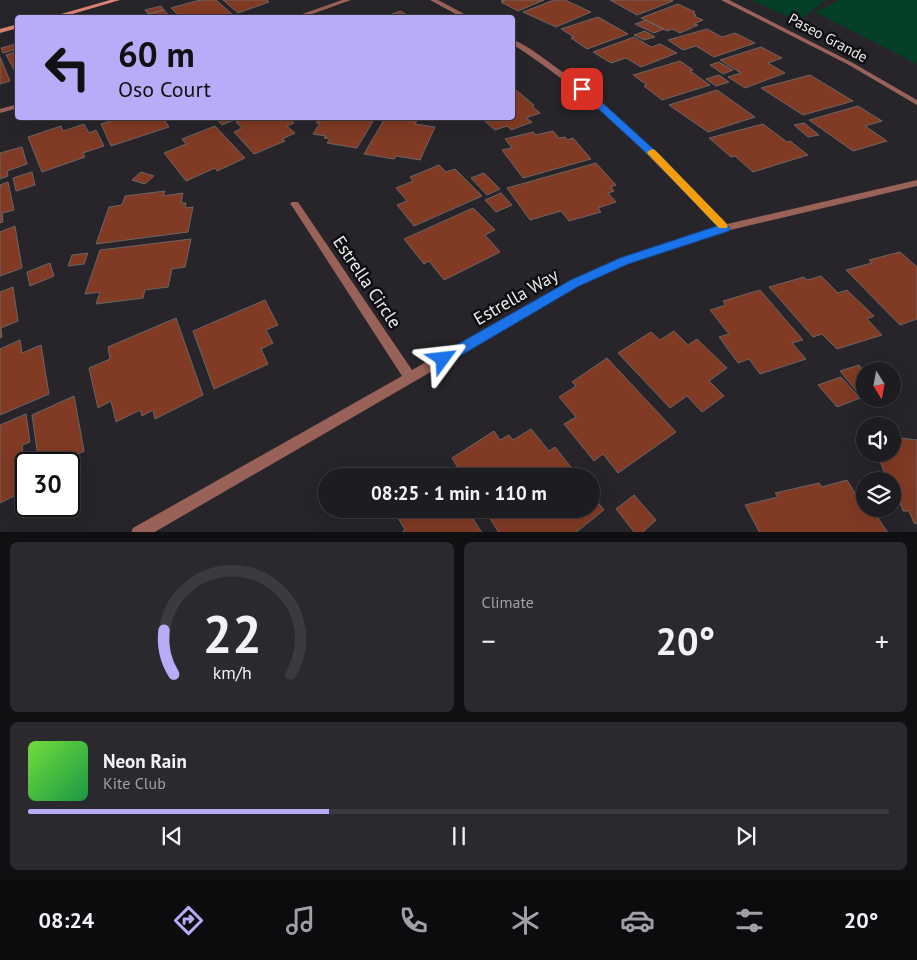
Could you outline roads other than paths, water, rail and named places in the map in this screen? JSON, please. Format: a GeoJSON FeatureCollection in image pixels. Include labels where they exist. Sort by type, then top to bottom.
{"type":"FeatureCollection","features":[{"type":"Feature","properties":{"kind":"street"},"geometry":{"type":"LineString","coordinates":[[61,15],[116,0]]}},
{"type":"Feature","properties":{"kind":"street"},"geometry":{"type":"LineString","coordinates":[[303,15],[348,0]]}},
{"type":"Feature","properties":{"kind":"street"},"geometry":{"type":"LineString","coordinates":[[433,0],[463,15]]}},
{"type":"Feature","properties":{"kind":"street","name":"Paseo Grande"},"geometry":{"type":"LineString","coordinates":[[724,0],[836,56],[917,103]]}},
{"type":"Feature","properties":{"kind":"street"},"geometry":{"type":"LineString","coordinates":[[0,31],[15,27]]}},
{"type":"Feature","properties":{"kind":"street"},"geometry":{"type":"LineString","coordinates":[[515,43],[582,89],[619,121],[725,228]]}},
{"type":"Feature","properties":{"kind":"street"},"geometry":{"type":"LineString","coordinates":[[0,111],[15,107]]}},
{"type":"Feature","properties":{"kind":"street","name":"Estrella Way"},"geometry":{"type":"LineString","coordinates":[[138,532],[575,283],[624,261],[725,228],[917,183]]}},
{"type":"Feature","properties":{"kind":"street","name":"Estrella Circle"},"geometry":{"type":"LineString","coordinates":[[295,204],[410,378]]}}]}
